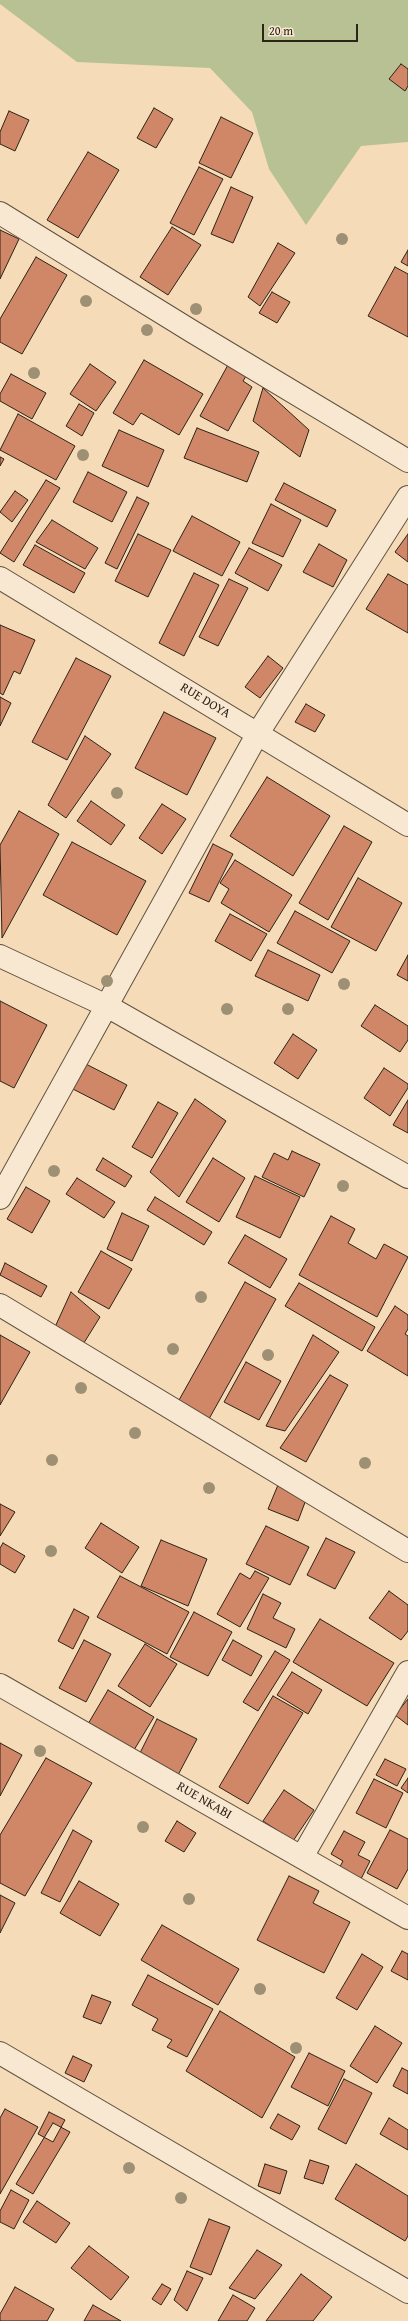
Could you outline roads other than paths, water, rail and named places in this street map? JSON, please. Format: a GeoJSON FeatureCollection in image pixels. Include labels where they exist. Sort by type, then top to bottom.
{"type":"FeatureCollection","features":[{"type":"Feature","properties":{"kind":"street"},"geometry":{"type":"LineString","coordinates":[[0,212],[199,336],[408,461]]}},
{"type":"Feature","properties":{"kind":"street"},"geometry":{"type":"LineString","coordinates":[[0,1198],[258,733],[408,497]]}},
{"type":"Feature","properties":{"kind":"street","name":"RUE DOYA"},"geometry":{"type":"LineString","coordinates":[[0,578],[408,825]]}},
{"type":"Feature","properties":{"kind":"street"},"geometry":{"type":"LineString","coordinates":[[0,956],[107,1006],[408,1177]]}},
{"type":"Feature","properties":{"kind":"street"},"geometry":{"type":"LineString","coordinates":[[0,1305],[408,1551]]}},
{"type":"Feature","properties":{"kind":"street"},"geometry":{"type":"LineString","coordinates":[[302,1857],[408,1672]]}},
{"type":"Feature","properties":{"kind":"street","name":"RUE NKABI"},"geometry":{"type":"LineString","coordinates":[[0,1685],[408,1918]]}},
{"type":"Feature","properties":{"kind":"street"},"geometry":{"type":"LineString","coordinates":[[0,2053],[408,2292]]}}]}
